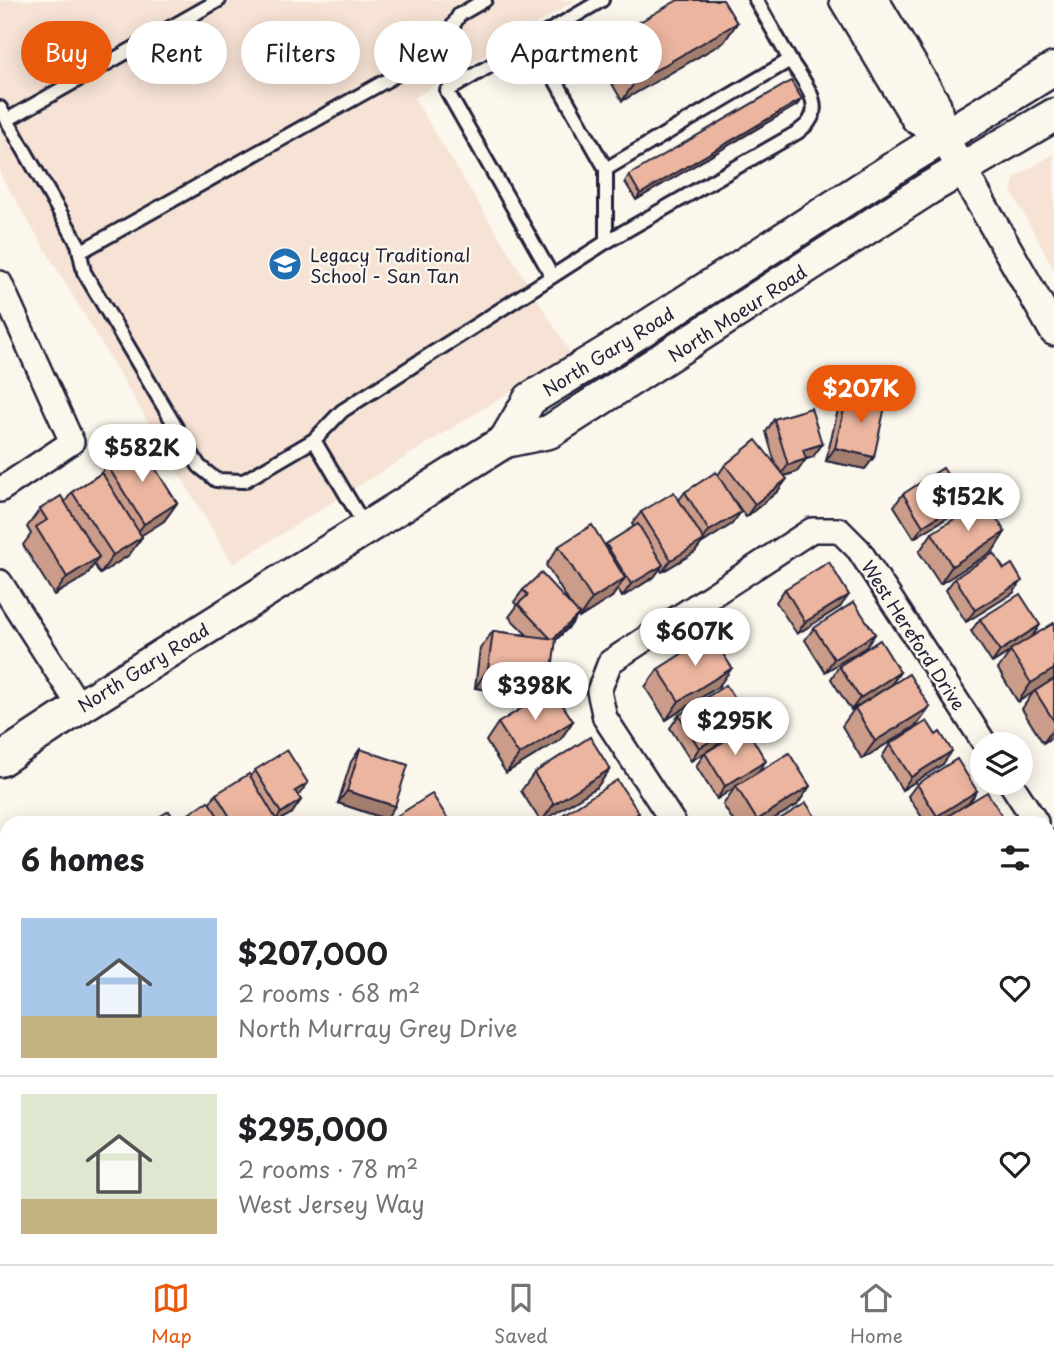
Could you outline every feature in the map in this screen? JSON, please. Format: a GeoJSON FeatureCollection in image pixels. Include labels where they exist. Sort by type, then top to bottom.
{"type":"FeatureCollection","features":[{"type":"Feature","properties":{"kind":"main road","name":"North Gary Road"},"geometry":{"type":"LineString","coordinates":[[0,760],[505,441],[530,399],[614,348],[943,136],[1054,69]]}},
{"type":"Feature","properties":{"kind":"main road"},"geometry":{"type":"LineString","coordinates":[[962,169],[1054,115]]}},
{"type":"Feature","properties":{"kind":"main road","name":"North Moeur Road"},"geometry":{"type":"LineString","coordinates":[[505,441],[549,432],[962,169]]}},
{"type":"Feature","properties":{"kind":"street"},"geometry":{"type":"LineString","coordinates":[[844,0],[916,119],[943,136]]}},
{"type":"Feature","properties":{"kind":"street"},"geometry":{"type":"LineString","coordinates":[[874,0],[936,104],[943,136],[1054,331]]}},
{"type":"Feature","properties":{"kind":"street"},"geometry":{"type":"LineString","coordinates":[[0,283],[72,442],[0,490]]}},
{"type":"Feature","properties":{"kind":"street","name":"West Hereford Drive"},"geometry":{"type":"LineString","coordinates":[[669,816],[605,718],[599,691],[610,662],[812,530],[839,530],[859,550],[977,732]]}},
{"type":"Feature","properties":{"kind":"street"},"geometry":{"type":"LineString","coordinates":[[0,582],[80,707]]}},
{"type":"Feature","properties":{"kind":"street"},"geometry":{"type":"LineString","coordinates":[[1018,795],[1032,816]]}},
{"type":"Feature","properties":{"kind":"lane"},"geometry":{"type":"LineString","coordinates":[[7,120],[219,0]]}},
{"type":"Feature","properties":{"kind":"lane"},"geometry":{"type":"LineString","coordinates":[[80,252],[439,51],[459,15],[485,0]]}},
{"type":"Feature","properties":{"kind":"lane"},"geometry":{"type":"LineString","coordinates":[[567,21],[602,0]]}},
{"type":"Feature","properties":{"kind":"lane"},"geometry":{"type":"LineString","coordinates":[[0,108],[78,244],[84,272],[199,466],[216,480],[244,481],[314,440],[342,411],[552,276],[798,132],[810,121],[814,111],[811,97],[756,0]]}},
{"type":"Feature","properties":{"kind":"lane"},"geometry":{"type":"LineString","coordinates":[[606,169],[790,60]]}},
{"type":"Feature","properties":{"kind":"lane"},"geometry":{"type":"LineString","coordinates":[[486,68],[447,91],[552,276]]}},
{"type":"Feature","properties":{"kind":"lane"},"geometry":{"type":"LineString","coordinates":[[558,84],[606,169],[606,242]]}},
{"type":"Feature","properties":{"kind":"lane"},"geometry":{"type":"LineString","coordinates":[[314,440],[366,528]]}},
{"type":"Feature","properties":{"kind":"shaded area","name":"Legacy Traditional School - San Tan"},"geometry":{"type":"Polygon","coordinates":[[[0,0],[576,0],[541,21],[486,21],[486,54],[472,63],[472,21],[374,21],[374,84],[437,84],[414,98],[571,354],[233,564],[0,174],[0,0]]]}},
{"type":"Feature","properties":{"kind":"shaded area"},"geometry":{"type":"Polygon","coordinates":[[[1054,154],[1054,269],[1011,191],[1015,177],[1054,154]]]}},
{"type":"Feature","properties":{"kind":"building"},"geometry":{"type":"Polygon","coordinates":[[[678,0],[723,0],[737,23],[662,66],[662,21],[641,21],[678,0]]]}},
{"type":"Feature","properties":{"kind":"building"},"geometry":{"type":"Polygon","coordinates":[[[791,81],[802,99],[640,194],[629,175],[791,81]]]}},
{"type":"Feature","properties":{"kind":"building"},"geometry":{"type":"Polygon","coordinates":[[[848,393],[886,402],[874,457],[835,448],[848,393]]]}},
{"type":"Feature","properties":{"kind":"building"},"geometry":{"type":"Polygon","coordinates":[[[811,408],[822,444],[803,450],[806,459],[788,465],[774,419],[811,408]]]}},
{"type":"Feature","properties":{"kind":"building"},"geometry":{"type":"Polygon","coordinates":[[[756,440],[787,479],[755,504],[725,465],[756,440]]]}},
{"type":"Feature","properties":{"kind":"building"},"geometry":{"type":"Polygon","coordinates":[[[140,444],[177,503],[144,524],[107,465],[140,444]]]}},
{"type":"Feature","properties":{"kind":"building"},"geometry":{"type":"Polygon","coordinates":[[[943,468],[964,500],[923,526],[903,494],[943,468]]]}},
{"type":"Feature","properties":{"kind":"building"},"geometry":{"type":"Polygon","coordinates":[[[716,472],[741,512],[709,531],[685,492],[716,472]]]}},
{"type":"Feature","properties":{"kind":"building"},"geometry":{"type":"Polygon","coordinates":[[[102,473],[142,537],[113,555],[72,492],[102,473]]]}},
{"type":"Feature","properties":{"kind":"building"},"geometry":{"type":"Polygon","coordinates":[[[674,492],[704,540],[671,560],[641,512],[674,492]]]}},
{"type":"Feature","properties":{"kind":"building"},"geometry":{"type":"Polygon","coordinates":[[[61,496],[99,557],[67,577],[36,527],[47,520],[40,509],[61,496]]]}},
{"type":"Feature","properties":{"kind":"building"},"geometry":{"type":"Polygon","coordinates":[[[985,500],[1005,532],[952,566],[932,533],[985,500]]]}},
{"type":"Feature","properties":{"kind":"building"},"geometry":{"type":"Polygon","coordinates":[[[638,524],[663,565],[631,584],[606,544],[638,524]]]}},
{"type":"Feature","properties":{"kind":"building"},"geometry":{"type":"Polygon","coordinates":[[[592,525],[625,578],[592,599],[559,546],[592,525]]]}},
{"type":"Feature","properties":{"kind":"building"},"geometry":{"type":"Polygon","coordinates":[[[994,553],[1004,569],[1012,564],[1022,581],[975,610],[955,578],[994,553]]]}},
{"type":"Feature","properties":{"kind":"building"},"geometry":{"type":"Polygon","coordinates":[[[829,562],[849,595],[805,622],[785,589],[829,562]]]}},
{"type":"Feature","properties":{"kind":"building"},"geometry":{"type":"Polygon","coordinates":[[[541,573],[579,614],[553,639],[518,604],[528,595],[523,590],[541,573]]]}},
{"type":"Feature","properties":{"kind":"building"},"geometry":{"type":"Polygon","coordinates":[[[1020,594],[1040,625],[1000,651],[980,619],[1020,594]]]}},
{"type":"Feature","properties":{"kind":"building"},"geometry":{"type":"Polygon","coordinates":[[[854,602],[875,634],[834,659],[814,628],[854,602]]]}},
{"type":"Feature","properties":{"kind":"building"},"geometry":{"type":"Polygon","coordinates":[[[1054,623],[1054,669],[1031,683],[1010,650],[1054,623]]]}},
{"type":"Feature","properties":{"kind":"building"},"geometry":{"type":"Polygon","coordinates":[[[493,631],[556,639],[551,678],[488,669],[493,631]]]}},
{"type":"Feature","properties":{"kind":"building"},"geometry":{"type":"Polygon","coordinates":[[[711,635],[732,668],[679,701],[658,669],[711,635]]]}},
{"type":"Feature","properties":{"kind":"building"},"geometry":{"type":"Polygon","coordinates":[[[880,640],[900,672],[860,698],[839,666],[880,640]]]}},
{"type":"Feature","properties":{"kind":"building"},"geometry":{"type":"Polygon","coordinates":[[[909,674],[930,707],[875,741],[855,708],[909,674]]]}},
{"type":"Feature","properties":{"kind":"building"},"geometry":{"type":"Polygon","coordinates":[[[1054,679],[1054,721],[1035,691],[1054,679]]]}},
{"type":"Feature","properties":{"kind":"building"},"geometry":{"type":"Polygon","coordinates":[[[726,685],[747,719],[699,748],[679,715],[726,685]]]}},
{"type":"Feature","properties":{"kind":"building"},"geometry":{"type":"Polygon","coordinates":[[[552,689],[573,721],[519,755],[498,723],[552,689]]]}},
{"type":"Feature","properties":{"kind":"building"},"geometry":{"type":"Polygon","coordinates":[[[927,721],[936,735],[940,732],[952,751],[911,777],[890,744],[927,721]]]}},
{"type":"Feature","properties":{"kind":"building"},"geometry":{"type":"Polygon","coordinates":[[[746,728],[766,761],[725,786],[705,753],[746,728]]]}},
{"type":"Feature","properties":{"kind":"building"},"geometry":{"type":"Polygon","coordinates":[[[590,737],[610,769],[554,804],[534,773],[590,737]]]}},
{"type":"Feature","properties":{"kind":"building"},"geometry":{"type":"Polygon","coordinates":[[[360,749],[408,765],[395,806],[347,791],[360,749]]]}},
{"type":"Feature","properties":{"kind":"building"},"geometry":{"type":"Polygon","coordinates":[[[287,750],[308,783],[295,791],[301,800],[281,813],[255,770],[287,750]]]}},
{"type":"Feature","properties":{"kind":"building"},"geometry":{"type":"Polygon","coordinates":[[[789,753],[810,786],[763,816],[755,816],[736,786],[789,753]]]}},
{"type":"Feature","properties":{"kind":"building"},"geometry":{"type":"Polygon","coordinates":[[[957,759],[970,780],[971,795],[937,816],[917,784],[957,759]]]}},
{"type":"Feature","properties":{"kind":"building"},"geometry":{"type":"Polygon","coordinates":[[[249,774],[274,816],[229,816],[216,794],[249,774]]]}},
{"type":"Feature","properties":{"kind":"building"},"geometry":{"type":"Polygon","coordinates":[[[617,780],[639,813],[634,816],[564,814],[617,780]]]}},
{"type":"Feature","properties":{"kind":"building"},"geometry":{"type":"Polygon","coordinates":[[[432,794],[446,816],[397,816],[432,794]]]}},
{"type":"Feature","properties":{"kind":"building"},"geometry":{"type":"Polygon","coordinates":[[[982,795],[989,795],[1002,816],[948,816],[982,795]]]}},
{"type":"Feature","properties":{"kind":"building"},"geometry":{"type":"Polygon","coordinates":[[[208,801],[218,816],[186,816],[208,801]]]}},
{"type":"Feature","properties":{"kind":"building"},"geometry":{"type":"Polygon","coordinates":[[[806,803],[815,816],[785,816],[806,803]]]}},
{"type":"Feature","properties":{"kind":"place","name":"Legacy Traditional School - San Tan"},"geometry":{"type":"Point","coordinates":[285,264]}}]}
